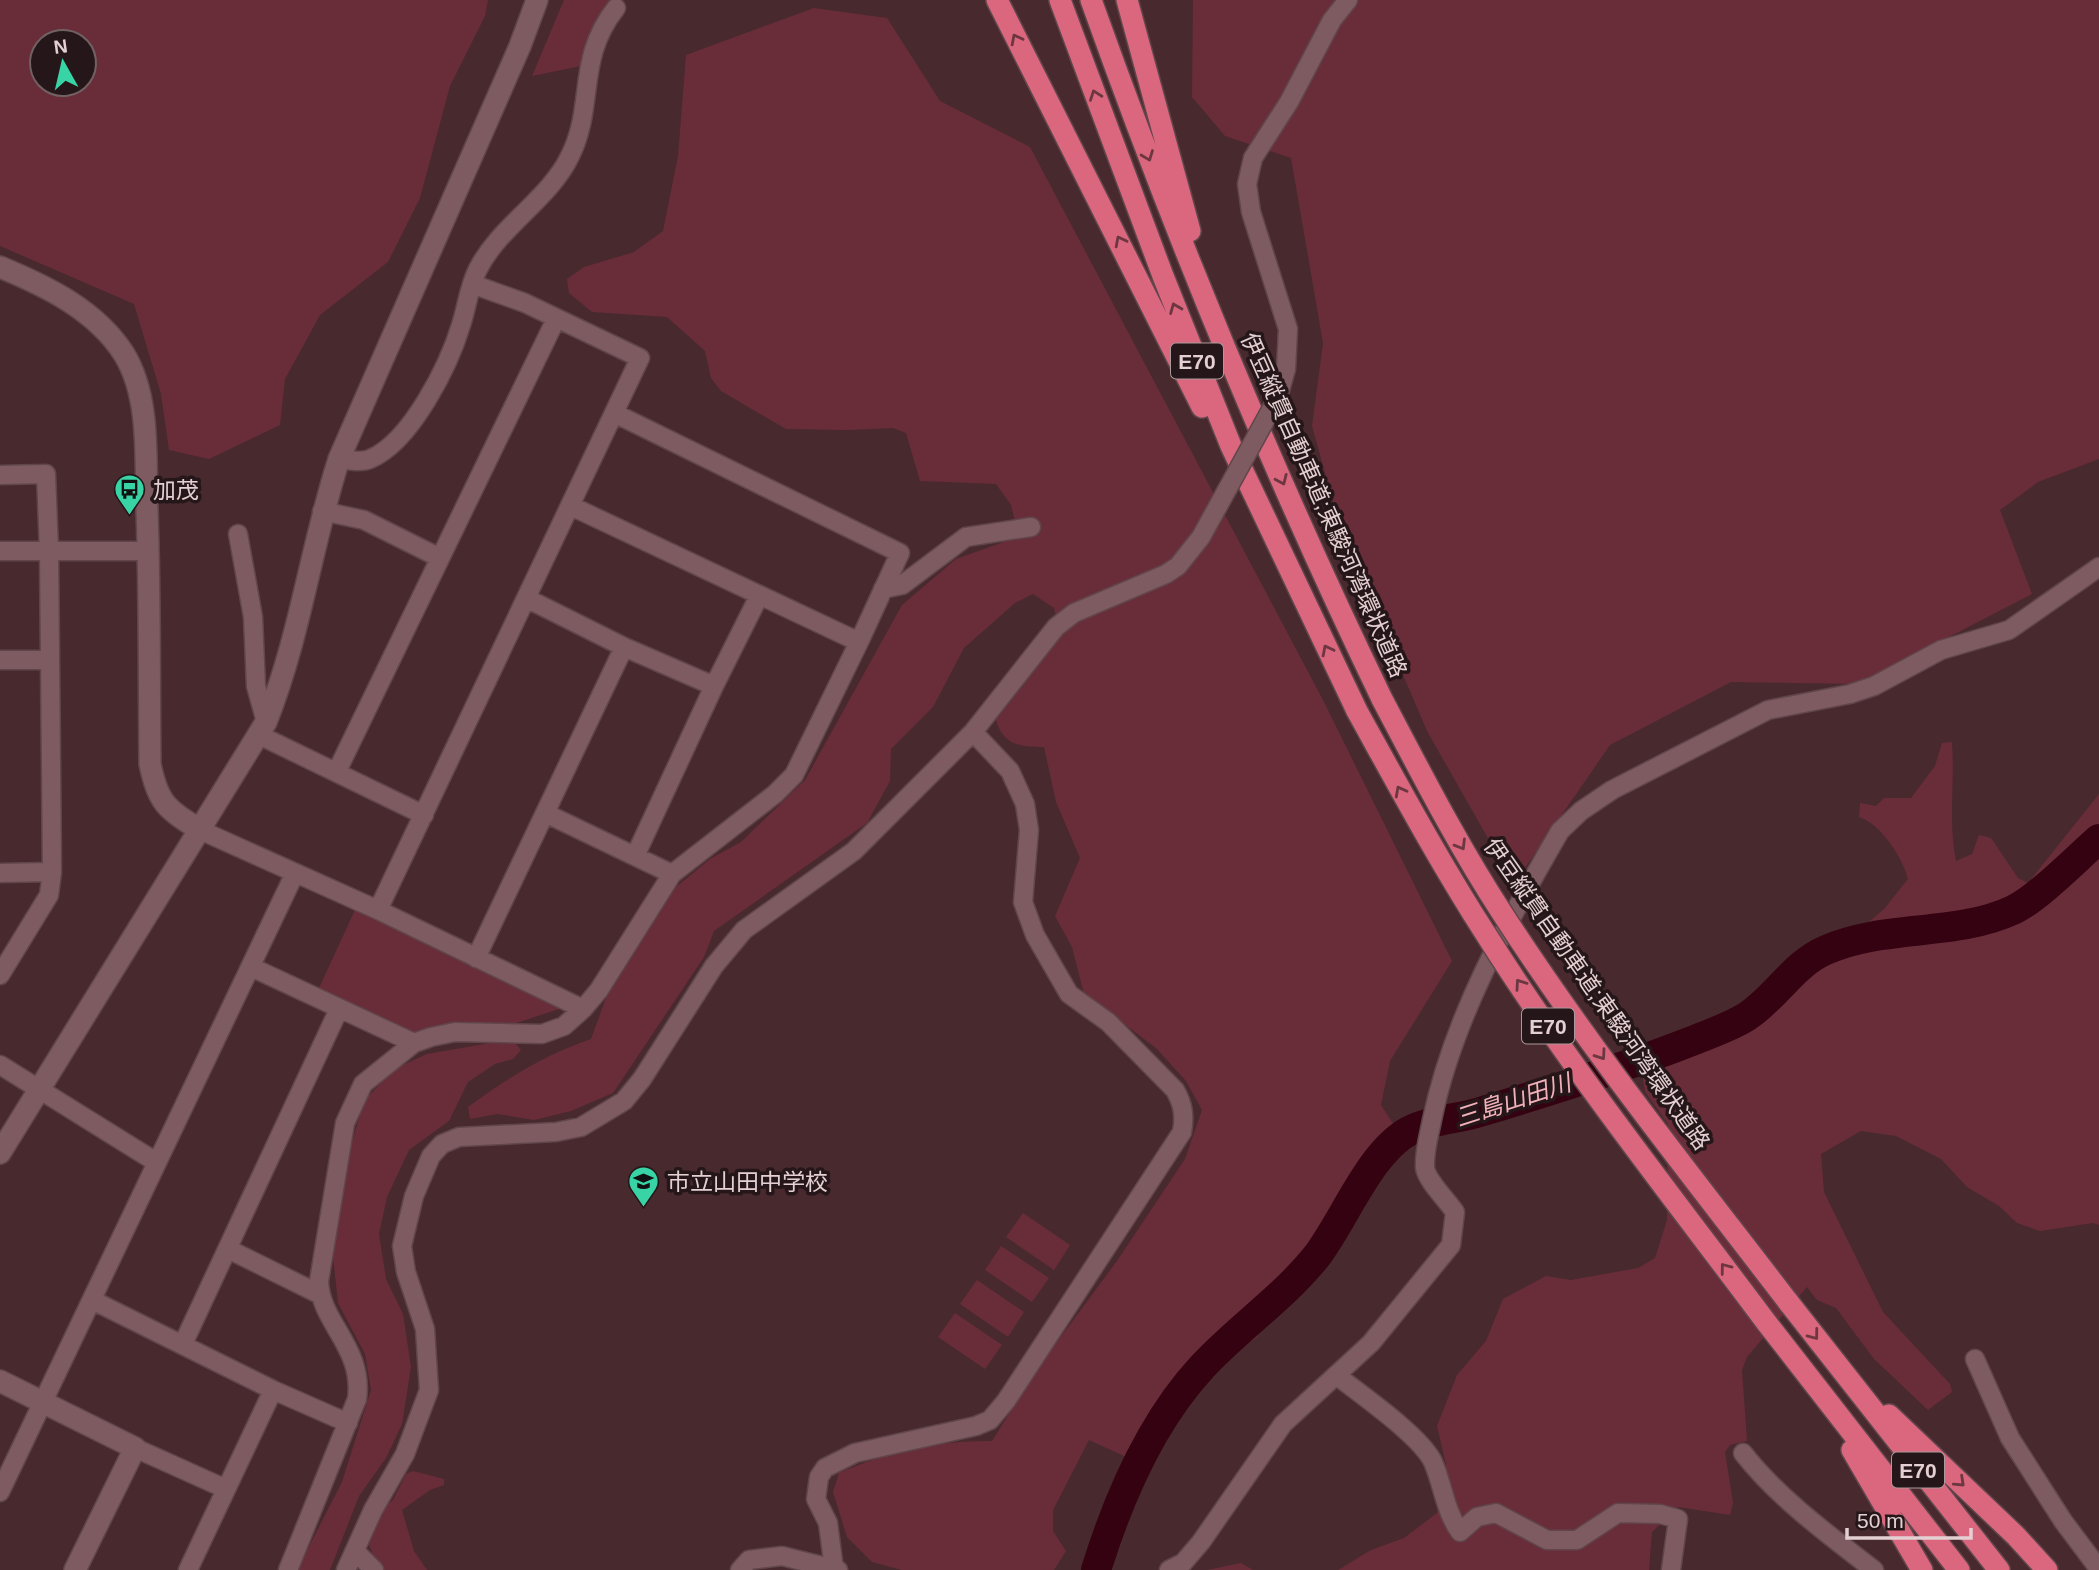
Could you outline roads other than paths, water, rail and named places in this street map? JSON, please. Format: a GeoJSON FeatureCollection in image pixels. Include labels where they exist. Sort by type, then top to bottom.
{"type":"FeatureCollection","features":[{"type":"Feature","properties":{"kind":"highway"},"geometry":{"type":"LineString","coordinates":[[996,0],[1306,608]]}},
{"type":"Feature","properties":{"kind":"highway","name":"E70"},"geometry":{"type":"LineString","coordinates":[[1060,0],[1163,276],[1226,434],[1357,711],[1429,843],[1488,939],[1595,1094],[1814,1385],[1959,1570]]}},
{"type":"Feature","properties":{"kind":"highway","name":"伊豆縦貫自動車道;東駿河湾環状道路"},"geometry":{"type":"LineString","coordinates":[[1091,0],[1140,134],[1234,371],[1332,594],[1382,699],[1444,818],[1502,913],[1619,1081],[1839,1368],[1999,1570]]}},
{"type":"Feature","properties":{"kind":"highway"},"geometry":{"type":"LineString","coordinates":[[1127,0],[1184,208],[1234,371]]}},
{"type":"Feature","properties":{"kind":"highway"},"geometry":{"type":"LineString","coordinates":[[1839,1368],[2016,1536],[2047,1570]]}},
{"type":"Feature","properties":{"kind":"highway"},"geometry":{"type":"LineString","coordinates":[[1814,1385],[1922,1570]]}},
{"type":"Feature","properties":{"kind":"street"},"geometry":{"type":"LineString","coordinates":[[0,1153],[263,728],[281,686],[322,511],[339,459],[520,46],[537,0]]}},
{"type":"Feature","properties":{"kind":"street"},"geometry":{"type":"LineString","coordinates":[[346,1570],[389,1480],[405,1454],[429,1390],[425,1329],[406,1272],[402,1246],[414,1196],[431,1156],[442,1144],[459,1137],[556,1132],[580,1126],[624,1101],[642,1079],[731,944],[783,899],[854,851],[973,732],[1056,627],[1074,612],[1166,574],[1178,566],[1201,537],[1278,397],[1286,369],[1288,329],[1251,212],[1247,184],[1253,158],[1289,102],[1332,20],[1348,0]]}},
{"type":"Feature","properties":{"kind":"street"},"geometry":{"type":"LineString","coordinates":[[339,459],[363,462],[373,458],[408,426],[433,390],[456,342],[472,284],[487,255],[569,158],[582,115],[588,63],[599,32],[616,8]]}},
{"type":"Feature","properties":{"kind":"street"},"geometry":{"type":"LineString","coordinates":[[0,267],[56,292],[106,334],[125,356],[141,403],[148,551],[152,776],[159,799],[168,810],[200,830],[378,910],[583,1009]]}},
{"type":"Feature","properties":{"kind":"street"},"geometry":{"type":"LineString","coordinates":[[378,910],[616,414],[640,358],[525,303],[472,284]]}},
{"type":"Feature","properties":{"kind":"street"},"geometry":{"type":"LineString","coordinates":[[337,771],[438,557],[556,319]]}},
{"type":"Feature","properties":{"kind":"street"},"geometry":{"type":"LineString","coordinates":[[288,1570],[348,1423],[359,1382],[343,1335],[319,1294],[319,1274],[330,1206],[345,1123],[353,1099],[363,1084],[414,1043],[455,1032],[542,1034],[564,1026],[583,1009],[599,990],[672,874],[787,784],[805,759],[900,553],[616,414]]}},
{"type":"Feature","properties":{"kind":"street"},"geometry":{"type":"LineString","coordinates":[[0,475],[46,474],[52,872],[49,895],[0,975]]}},
{"type":"Feature","properties":{"kind":"street"},"geometry":{"type":"LineString","coordinates":[[571,506],[859,642]]}},
{"type":"Feature","properties":{"kind":"street"},"geometry":{"type":"LineString","coordinates":[[322,511],[364,520],[438,557]]}},
{"type":"Feature","properties":{"kind":"street"},"geometry":{"type":"LineString","coordinates":[[883,589],[902,585],[966,537],[1031,527]]}},
{"type":"Feature","properties":{"kind":"street"},"geometry":{"type":"LineString","coordinates":[[238,534],[253,617],[256,686],[263,728]]}},
{"type":"Feature","properties":{"kind":"street"},"geometry":{"type":"LineString","coordinates":[[0,551],[148,551]]}},
{"type":"Feature","properties":{"kind":"street"},"geometry":{"type":"LineString","coordinates":[[1169,1570],[1183,1563],[1201,1542],[1283,1424],[1371,1343],[1451,1245],[1455,1212],[1425,1171],[1426,1148],[1437,1096],[1453,1040],[1539,867],[1560,831],[1581,811],[1612,790],[1768,710],[1850,695],[1874,687],[1941,649],[2009,630],[2099,567]]}},
{"type":"Feature","properties":{"kind":"street"},"geometry":{"type":"LineString","coordinates":[[636,854],[714,685],[760,596]]}},
{"type":"Feature","properties":{"kind":"street"},"geometry":{"type":"LineString","coordinates":[[528,599],[624,647],[714,685]]}},
{"type":"Feature","properties":{"kind":"street"},"geometry":{"type":"LineString","coordinates":[[476,958],[624,647]]}},
{"type":"Feature","properties":{"kind":"street"},"geometry":{"type":"LineString","coordinates":[[0,660],[48,660]]}},
{"type":"Feature","properties":{"kind":"street"},"geometry":{"type":"LineString","coordinates":[[263,728],[337,771],[424,815]]}},
{"type":"Feature","properties":{"kind":"street"},"geometry":{"type":"LineString","coordinates":[[740,1570],[749,1560],[762,1556],[792,1558],[836,1569],[828,1523],[816,1499],[819,1477],[825,1468],[855,1453],[976,1426],[990,1420],[1006,1401],[1182,1132],[1182,1101],[1175,1090],[1117,1030],[1069,994],[1035,935],[1023,902],[1028,830],[1025,804],[1010,771],[973,732]]}},
{"type":"Feature","properties":{"kind":"street"},"geometry":{"type":"LineString","coordinates":[[545,813],[636,854],[672,874]]}},
{"type":"Feature","properties":{"kind":"street"},"geometry":{"type":"LineString","coordinates":[[0,873],[52,872]]}},
{"type":"Feature","properties":{"kind":"street"},"geometry":{"type":"LineString","coordinates":[[0,1492],[94,1301],[156,1162],[295,873]]}},
{"type":"Feature","properties":{"kind":"street"},"geometry":{"type":"LineString","coordinates":[[251,967],[414,1043]]}},
{"type":"Feature","properties":{"kind":"street"},"geometry":{"type":"LineString","coordinates":[[183,1344],[339,1009]]}},
{"type":"Feature","properties":{"kind":"street"},"geometry":{"type":"LineString","coordinates":[[0,1065],[156,1162]]}},
{"type":"Feature","properties":{"kind":"street"},"geometry":{"type":"LineString","coordinates":[[228,1249],[319,1294]]}},
{"type":"Feature","properties":{"kind":"street"},"geometry":{"type":"LineString","coordinates":[[94,1301],[272,1390],[348,1423]]}},
{"type":"Feature","properties":{"kind":"street"},"geometry":{"type":"LineString","coordinates":[[1975,1359],[2010,1438],[2063,1521],[2099,1569]]}},
{"type":"Feature","properties":{"kind":"street"},"geometry":{"type":"LineString","coordinates":[[1336,1375],[1400,1427],[1432,1460],[1452,1521],[1460,1532],[1476,1517],[1496,1513],[1547,1540],[1577,1540],[1618,1513],[1660,1514],[1678,1519],[1671,1570]]}},
{"type":"Feature","properties":{"kind":"street"},"geometry":{"type":"LineString","coordinates":[[0,1381],[135,1448],[226,1489]]}},
{"type":"Feature","properties":{"kind":"street"},"geometry":{"type":"LineString","coordinates":[[188,1570],[272,1390]]}},
{"type":"Feature","properties":{"kind":"street"},"geometry":{"type":"LineString","coordinates":[[75,1570],[135,1448]]}},
{"type":"Feature","properties":{"kind":"street"},"geometry":{"type":"LineString","coordinates":[[1743,1454],[1755,1469],[1840,1546],[1874,1570]]}},
{"type":"Feature","properties":{"kind":"street"},"geometry":{"type":"LineString","coordinates":[[355,1551],[374,1570]]}},
{"type":"Feature","properties":{"kind":"waterway","name":"三島山田川"},"geometry":{"type":"LineString","coordinates":[[1096,1570],[1138,1462],[1167,1412],[1202,1367],[1289,1286],[1316,1257],[1369,1171],[1395,1141],[1417,1127],[1480,1112],[1560,1087],[1640,1061],[1726,1027],[1757,1009],[1794,972],[1826,950],[1872,937],[1968,924],[2013,910],[2045,888],[2099,839]]}},
{"type":"Feature","properties":{"kind":"place","name":"加茂"},"geometry":{"type":"Point","coordinates":[130,517]}},
{"type":"Feature","properties":{"kind":"place","name":"市立山田中学校"},"geometry":{"type":"Point","coordinates":[644,1209]}}]}
